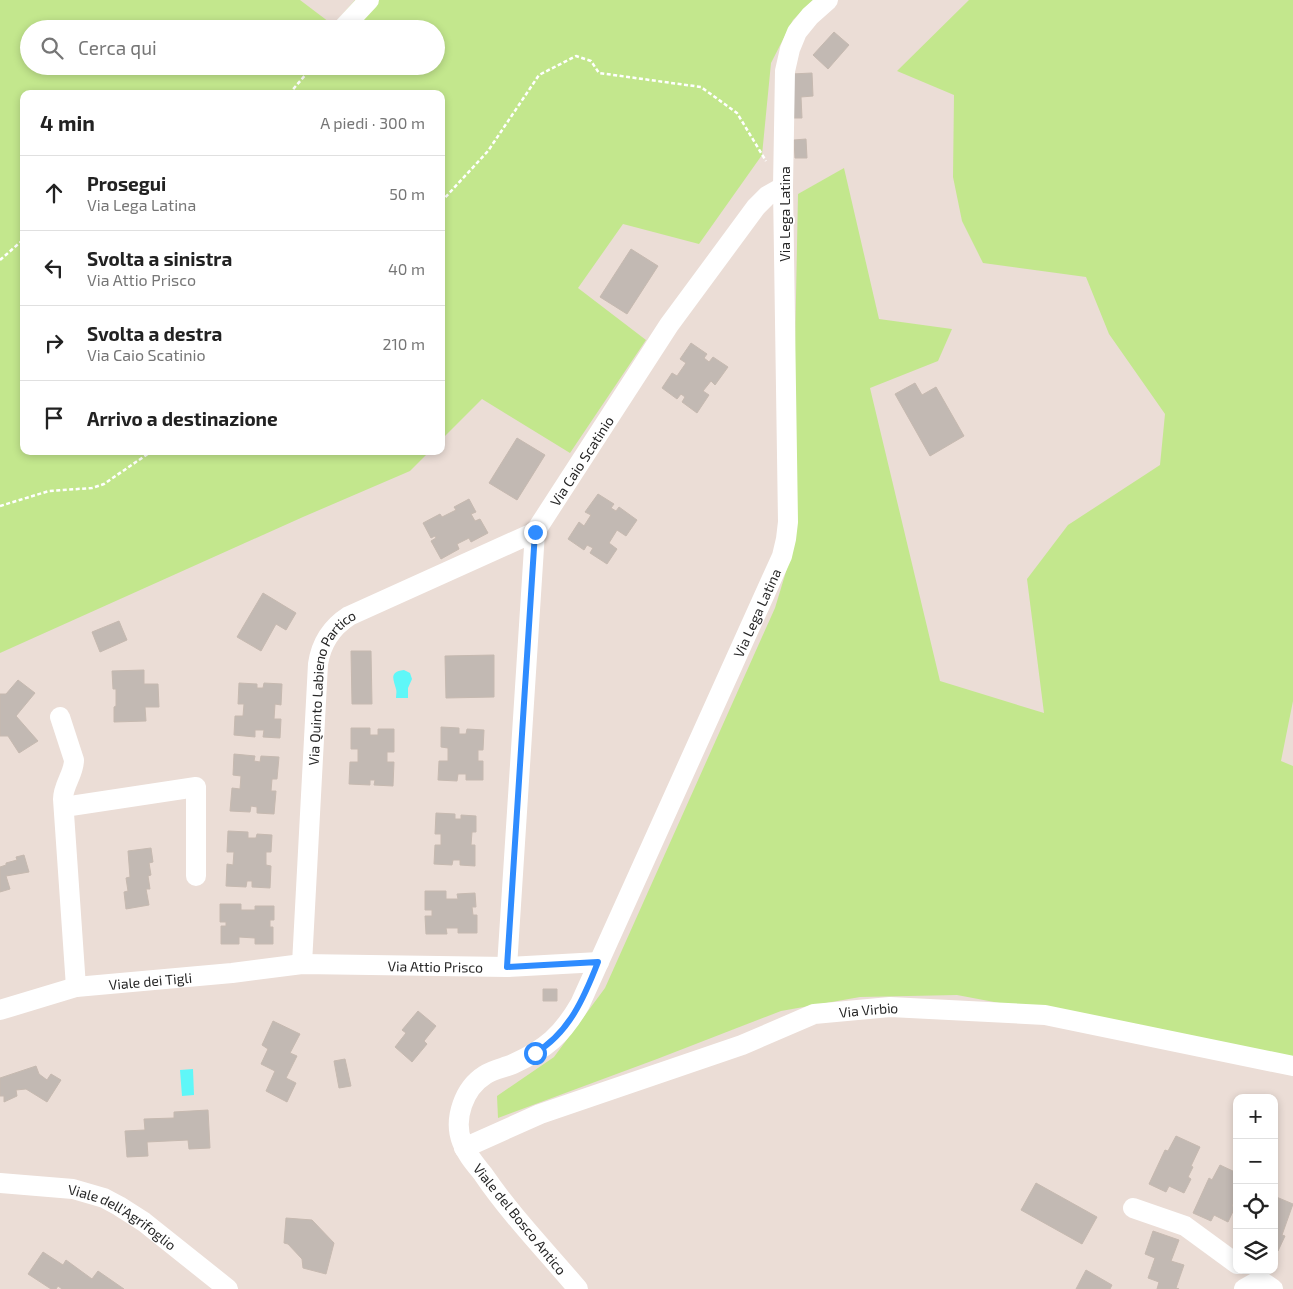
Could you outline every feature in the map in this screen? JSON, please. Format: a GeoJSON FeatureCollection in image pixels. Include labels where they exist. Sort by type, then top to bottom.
{"type":"FeatureCollection","features":[{"type":"Feature","properties":{"kind":"street"},"geometry":{"type":"LineString","coordinates":[[350,20],[369,0]]}},
{"type":"Feature","properties":{"kind":"street","name":"Via Lega Latina"},"geometry":{"type":"LineString","coordinates":[[464,1148],[459,1122],[463,1103],[468,1092],[483,1076],[545,1048],[560,1034],[580,1004],[771,582],[784,548],[788,522],[783,187],[785,79],[788,56],[794,39],[805,20],[828,0]]}},
{"type":"Feature","properties":{"kind":"street","name":"Via Caio Scatinio"},"geometry":{"type":"LineString","coordinates":[[507,967],[535,532],[644,362],[689,297],[756,207],[767,196],[783,187]]}},
{"type":"Feature","properties":{"kind":"street","name":"Via Quinto Labieno Partico"},"geometry":{"type":"LineString","coordinates":[[302,964],[318,664],[325,641],[336,626],[349,616],[535,532]]}},
{"type":"Feature","properties":{"kind":"street"},"geometry":{"type":"LineString","coordinates":[[60,717],[74,760],[74,766],[65,786],[64,807],[76,987]]}},
{"type":"Feature","properties":{"kind":"street"},"geometry":{"type":"LineString","coordinates":[[64,807],[196,787],[196,876]]}},
{"type":"Feature","properties":{"kind":"street","name":"Via Attio Prisco"},"geometry":{"type":"LineString","coordinates":[[302,964],[507,967],[598,962]]}},
{"type":"Feature","properties":{"kind":"street","name":"Viale dei Tigli"},"geometry":{"type":"LineString","coordinates":[[0,1010],[76,987],[232,973],[302,964]]}},
{"type":"Feature","properties":{"kind":"street","name":"Via Virbio"},"geometry":{"type":"LineString","coordinates":[[464,1148],[540,1114],[742,1044],[814,1014],[890,1007],[1045,1015],[1293,1066]]}},
{"type":"Feature","properties":{"kind":"street","name":"Viale del Bosco Antico"},"geometry":{"type":"LineString","coordinates":[[464,1148],[493,1190],[578,1289]]}},
{"type":"Feature","properties":{"kind":"street","name":"Viale dell'Agrifoglio"},"geometry":{"type":"LineString","coordinates":[[0,1183],[73,1189],[104,1198],[144,1222],[228,1289]]}},
{"type":"Feature","properties":{"kind":"street"},"geometry":{"type":"LineString","coordinates":[[1133,1208],[1185,1226],[1233,1261]]}},
{"type":"Feature","properties":{"kind":"path"},"geometry":{"type":"LineString","coordinates":[[445,198],[488,151],[538,75],[576,56],[591,61],[599,73],[701,87],[736,113],[767,162]]}},
{"type":"Feature","properties":{"kind":"path"},"geometry":{"type":"LineString","coordinates":[[292,90],[305,75]]}},
{"type":"Feature","properties":{"kind":"path"},"geometry":{"type":"LineString","coordinates":[[0,260],[20,242]]}},
{"type":"Feature","properties":{"kind":"path"},"geometry":{"type":"LineString","coordinates":[[0,506],[49,491],[92,488],[104,484],[146,455]]}},
{"type":"Feature","properties":{"kind":"green space"},"geometry":{"type":"Polygon","coordinates":[[[0,0],[300,0],[326,20],[20,20],[20,75],[445,75],[445,20],[337,20],[355,0],[813,0],[793,20],[771,63],[762,155],[699,244],[623,224],[578,288],[646,340],[570,453],[482,399],[445,436],[445,90],[20,90],[20,455],[426,455],[410,471],[0,653],[0,0]]]}},
{"type":"Feature","properties":{"kind":"green space"},"geometry":{"type":"Polygon","coordinates":[[[969,0],[1293,0],[1293,701],[1281,761],[1293,766],[1293,1058],[957,995],[860,997],[781,1011],[498,1118],[497,1096],[554,1057],[605,988],[775,608],[791,555],[798,194],[844,168],[879,319],[952,329],[938,361],[870,388],[940,681],[1044,713],[1027,579],[1068,525],[1160,465],[1165,414],[1109,334],[1086,277],[983,263],[962,221],[953,177],[954,95],[897,71],[969,0]]]}},
{"type":"Feature","properties":{"kind":"water"},"geometry":{"type":"Polygon","coordinates":[[[404,670],[410,673],[412,679],[408,688],[408,698],[396,698],[393,677],[399,671],[404,670]]]}},
{"type":"Feature","properties":{"kind":"water"},"geometry":{"type":"Polygon","coordinates":[[[193,1069],[194,1095],[182,1096],[180,1070],[193,1069]]]}},
{"type":"Feature","properties":{"kind":"building"},"geometry":{"type":"Polygon","coordinates":[[[834,32],[849,45],[828,69],[813,55],[834,32]]]}},
{"type":"Feature","properties":{"kind":"building"},"geometry":{"type":"Polygon","coordinates":[[[812,73],[813,96],[801,97],[802,118],[794,118],[792,74],[812,73]]]}},
{"type":"Feature","properties":{"kind":"building"},"geometry":{"type":"Polygon","coordinates":[[[806,139],[807,158],[795,158],[794,140],[806,139]]]}},
{"type":"Feature","properties":{"kind":"building"},"geometry":{"type":"Polygon","coordinates":[[[631,249],[658,266],[627,314],[600,297],[631,249]]]}},
{"type":"Feature","properties":{"kind":"building"},"geometry":{"type":"Polygon","coordinates":[[[691,343],[707,354],[704,358],[709,362],[713,357],[728,367],[715,385],[711,381],[703,391],[709,395],[697,413],[682,402],[685,397],[681,394],[677,399],[662,388],[672,373],[677,376],[686,363],[680,359],[691,343]]]}},
{"type":"Feature","properties":{"kind":"building"},"geometry":{"type":"Polygon","coordinates":[[[915,383],[922,395],[936,387],[964,436],[930,456],[895,394],[915,383]]]}},
{"type":"Feature","properties":{"kind":"building"},"geometry":{"type":"Polygon","coordinates":[[[517,438],[545,455],[517,500],[489,483],[517,438]]]}},
{"type":"Feature","properties":{"kind":"building"},"geometry":{"type":"Polygon","coordinates":[[[598,494],[614,504],[611,508],[616,511],[619,507],[637,520],[626,536],[617,530],[609,543],[617,549],[607,564],[590,553],[593,548],[587,545],[584,550],[568,539],[579,522],[584,526],[591,515],[585,512],[598,494]]]}},
{"type":"Feature","properties":{"kind":"building"},"geometry":{"type":"Polygon","coordinates":[[[469,499],[476,512],[471,514],[475,521],[480,519],[488,533],[471,542],[469,538],[457,544],[459,549],[441,559],[431,541],[436,538],[435,536],[431,538],[423,523],[440,514],[442,517],[456,510],[454,507],[469,499]]]}},
{"type":"Feature","properties":{"kind":"building"},"geometry":{"type":"Polygon","coordinates":[[[263,593],[296,613],[286,630],[276,624],[261,651],[237,637],[263,593]]]}},
{"type":"Feature","properties":{"kind":"building"},"geometry":{"type":"Polygon","coordinates":[[[119,621],[127,640],[100,652],[92,632],[119,621]]]}},
{"type":"Feature","properties":{"kind":"building"},"geometry":{"type":"Polygon","coordinates":[[[351,651],[371,651],[372,704],[352,704],[351,651]]]}},
{"type":"Feature","properties":{"kind":"building"},"geometry":{"type":"Polygon","coordinates":[[[494,655],[494,697],[446,698],[445,656],[494,655]]]}},
{"type":"Feature","properties":{"kind":"building"},"geometry":{"type":"Polygon","coordinates":[[[144,670],[144,684],[158,684],[159,707],[145,707],[146,721],[114,722],[116,689],[113,689],[112,671],[144,670]]]}},
{"type":"Feature","properties":{"kind":"building"},"geometry":{"type":"Polygon","coordinates":[[[18,680],[35,693],[16,716],[38,741],[19,753],[8,736],[0,736],[0,694],[6,694],[18,680]]]}},
{"type":"Feature","properties":{"kind":"building"},"geometry":{"type":"Polygon","coordinates":[[[239,683],[257,684],[257,688],[263,688],[264,683],[282,684],[281,705],[275,704],[274,719],[281,719],[280,738],[263,737],[264,730],[255,730],[255,737],[234,735],[235,716],[243,716],[244,704],[238,704],[239,683]]]}},
{"type":"Feature","properties":{"kind":"building"},"geometry":{"type":"Polygon","coordinates":[[[441,727],[459,728],[459,734],[466,734],[467,729],[484,730],[483,750],[478,750],[478,761],[483,761],[483,780],[466,780],[466,774],[458,774],[457,781],[438,780],[439,761],[448,761],[448,748],[441,747],[441,727]]]}},
{"type":"Feature","properties":{"kind":"building"},"geometry":{"type":"Polygon","coordinates":[[[351,728],[370,728],[370,735],[378,735],[378,729],[394,729],[394,752],[387,752],[387,762],[394,762],[393,786],[374,785],[375,780],[370,780],[370,785],[349,784],[350,762],[358,762],[358,749],[351,749],[351,728]]]}},
{"type":"Feature","properties":{"kind":"building"},"geometry":{"type":"Polygon","coordinates":[[[234,754],[255,756],[254,761],[260,762],[261,756],[279,757],[277,779],[272,779],[271,791],[276,791],[274,814],[257,813],[257,807],[251,806],[250,812],[230,811],[232,788],[240,789],[241,776],[233,775],[234,754]]]}},
{"type":"Feature","properties":{"kind":"building"},"geometry":{"type":"Polygon","coordinates":[[[436,813],[455,814],[455,819],[461,819],[461,815],[476,816],[476,832],[472,832],[471,845],[475,845],[475,866],[460,865],[460,860],[453,860],[452,865],[434,864],[435,845],[441,845],[441,834],[435,834],[436,813]]]}},
{"type":"Feature","properties":{"kind":"building"},"geometry":{"type":"Polygon","coordinates":[[[228,831],[248,832],[248,838],[256,838],[257,834],[272,835],[271,852],[266,852],[266,865],[271,866],[270,888],[252,887],[252,881],[247,881],[246,887],[226,886],[227,864],[233,865],[234,852],[227,852],[228,831]]]}},
{"type":"Feature","properties":{"kind":"building"},"geometry":{"type":"Polygon","coordinates":[[[151,848],[153,862],[149,863],[151,875],[148,876],[150,889],[146,889],[149,905],[126,909],[124,892],[128,891],[126,878],[130,877],[128,851],[151,848]]]}},
{"type":"Feature","properties":{"kind":"building"},"geometry":{"type":"Polygon","coordinates":[[[24,855],[29,872],[6,876],[10,889],[0,892],[0,867],[17,860],[16,857],[24,855]]]}},
{"type":"Feature","properties":{"kind":"building"},"geometry":{"type":"Polygon","coordinates":[[[425,891],[446,891],[446,899],[458,899],[457,894],[475,893],[476,907],[472,907],[473,915],[477,915],[477,933],[458,933],[458,928],[446,928],[447,934],[426,934],[425,916],[432,916],[432,910],[425,910],[425,891]]]}},
{"type":"Feature","properties":{"kind":"building"},"geometry":{"type":"Polygon","coordinates":[[[220,904],[241,904],[241,910],[255,910],[255,906],[274,906],[274,920],[270,920],[270,927],[273,927],[273,944],[255,944],[255,938],[239,937],[239,944],[221,944],[221,926],[226,926],[226,922],[220,922],[220,904]]]}},
{"type":"Feature","properties":{"kind":"building"},"geometry":{"type":"Polygon","coordinates":[[[543,989],[557,989],[557,1001],[543,1001],[543,989]]]}},
{"type":"Feature","properties":{"kind":"building"},"geometry":{"type":"Polygon","coordinates":[[[418,1011],[436,1026],[424,1041],[427,1044],[412,1062],[395,1047],[406,1033],[402,1030],[418,1011]]]}},
{"type":"Feature","properties":{"kind":"building"},"geometry":{"type":"Polygon","coordinates":[[[273,1021],[300,1034],[290,1053],[297,1056],[286,1078],[296,1083],[287,1102],[266,1091],[275,1071],[261,1064],[268,1049],[262,1045],[273,1021]]]}},
{"type":"Feature","properties":{"kind":"building"},"geometry":{"type":"Polygon","coordinates":[[[345,1059],[351,1086],[339,1088],[334,1061],[345,1059]]]}},
{"type":"Feature","properties":{"kind":"building"},"geometry":{"type":"Polygon","coordinates":[[[36,1066],[39,1074],[47,1080],[51,1074],[61,1080],[47,1102],[26,1089],[16,1090],[17,1096],[4,1102],[4,1096],[0,1096],[0,1078],[36,1066]]]}},
{"type":"Feature","properties":{"kind":"building"},"geometry":{"type":"Polygon","coordinates":[[[208,1110],[210,1148],[189,1149],[188,1140],[147,1142],[148,1156],[127,1157],[125,1131],[145,1130],[144,1119],[174,1118],[174,1112],[208,1110]]]}},
{"type":"Feature","properties":{"kind":"building"},"geometry":{"type":"Polygon","coordinates":[[[1176,1136],[1200,1147],[1191,1166],[1193,1167],[1188,1177],[1191,1179],[1184,1193],[1169,1186],[1166,1192],[1149,1184],[1165,1150],[1168,1151],[1176,1136]]]}},
{"type":"Feature","properties":{"kind":"building"},"geometry":{"type":"Polygon","coordinates":[[[1220,1165],[1233,1171],[1233,1211],[1228,1222],[1214,1215],[1211,1221],[1193,1213],[1209,1178],[1212,1180],[1220,1165]]]}},
{"type":"Feature","properties":{"kind":"building"},"geometry":{"type":"Polygon","coordinates":[[[1036,1183],[1097,1217],[1082,1244],[1021,1210],[1036,1183]]]}},
{"type":"Feature","properties":{"kind":"building"},"geometry":{"type":"Polygon","coordinates":[[[1278,1198],[1293,1204],[1282,1235],[1285,1236],[1278,1251],[1278,1198]]]}},
{"type":"Feature","properties":{"kind":"building"},"geometry":{"type":"Polygon","coordinates":[[[286,1218],[312,1220],[334,1243],[326,1274],[303,1268],[302,1259],[288,1244],[284,1243],[286,1218]]]}},
{"type":"Feature","properties":{"kind":"building"},"geometry":{"type":"Polygon","coordinates":[[[1153,1231],[1179,1240],[1171,1261],[1184,1265],[1176,1288],[1179,1289],[1157,1289],[1159,1282],[1148,1278],[1155,1258],[1145,1254],[1153,1231]]]}},
{"type":"Feature","properties":{"kind":"building"},"geometry":{"type":"Polygon","coordinates":[[[43,1252],[63,1265],[66,1260],[92,1279],[98,1271],[124,1289],[62,1289],[58,1286],[56,1289],[51,1289],[28,1274],[43,1252]]]}},
{"type":"Feature","properties":{"kind":"building"},"geometry":{"type":"Polygon","coordinates":[[[1086,1270],[1112,1285],[1110,1289],[1076,1289],[1086,1270]]]}},
{"type":"Feature","properties":{"kind":"route"},"geometry":{"type":"LineString","coordinates":[[535,532],[507,967],[598,962],[585,996],[570,1020],[560,1034],[545,1048],[535,1053]]}}]}
